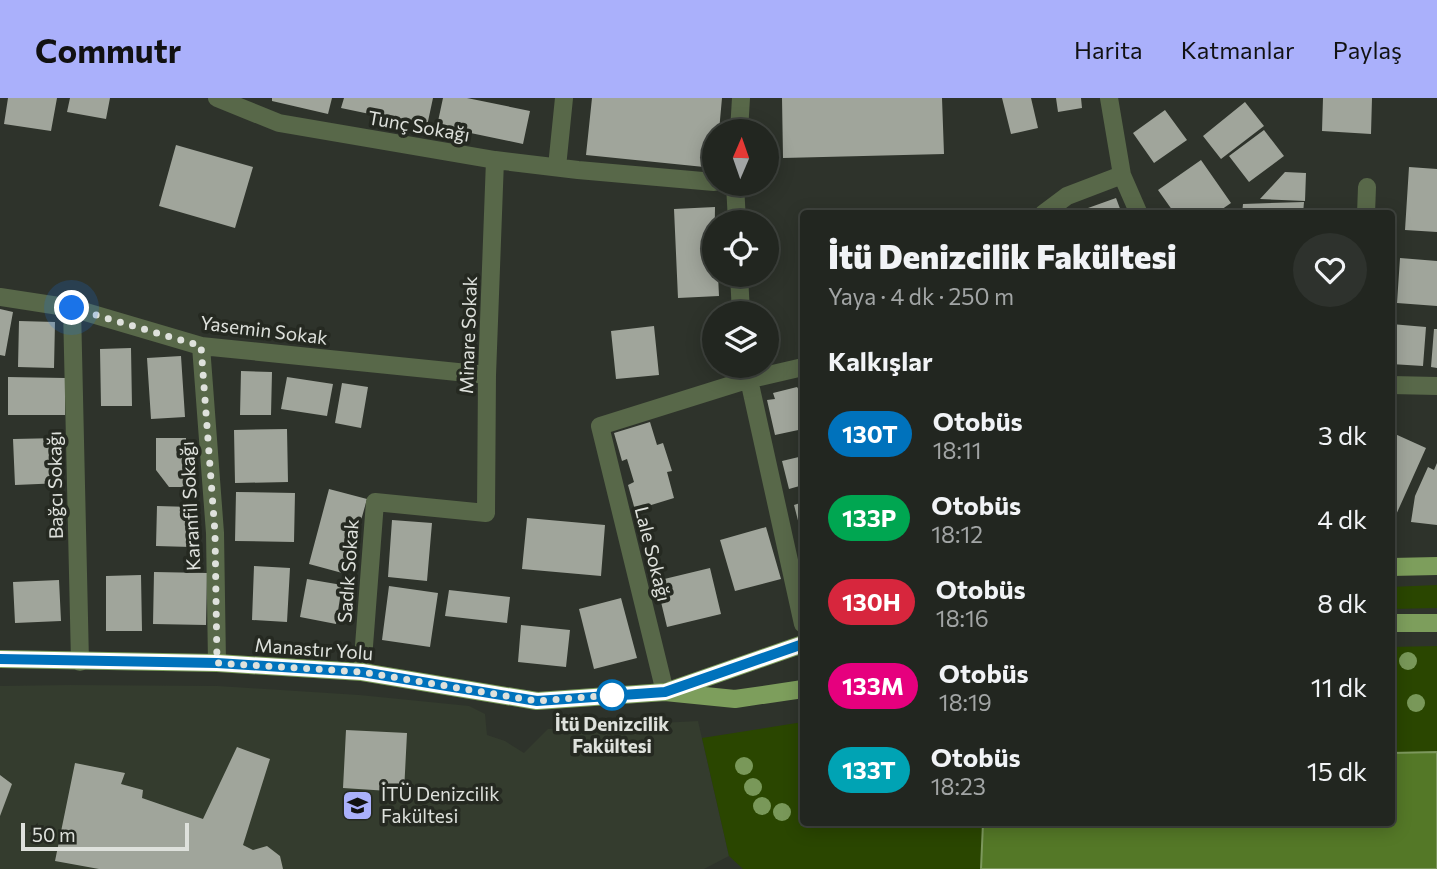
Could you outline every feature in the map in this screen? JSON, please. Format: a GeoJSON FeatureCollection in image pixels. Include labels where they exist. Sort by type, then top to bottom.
{"type":"FeatureCollection","features":[{"type":"Feature","properties":{"kind":"main road"},"geometry":{"type":"LineString","coordinates":[[1395,567],[1437,566]]}},
{"type":"Feature","properties":{"kind":"main road"},"geometry":{"type":"LineString","coordinates":[[1395,623],[1437,623]]}},
{"type":"Feature","properties":{"kind":"main road","name":"Manastır Yolu"},"geometry":{"type":"LineString","coordinates":[[665,692],[800,645]]}},
{"type":"Feature","properties":{"kind":"main road","name":"Manastır Yolu"},"geometry":{"type":"LineString","coordinates":[[0,659],[217,663],[362,672],[537,701],[665,692],[734,699],[800,689]]}},
{"type":"Feature","properties":{"kind":"street","name":"Tunç Sokağı"},"geometry":{"type":"LineString","coordinates":[[217,98],[279,123],[495,160],[702,181]]}},
{"type":"Feature","properties":{"kind":"street"},"geometry":{"type":"LineString","coordinates":[[557,167],[564,98]]}},
{"type":"Feature","properties":{"kind":"street"},"geometry":{"type":"LineString","coordinates":[[739,119],[741,98]]}},
{"type":"Feature","properties":{"kind":"street"},"geometry":{"type":"LineString","coordinates":[[1109,98],[1122,176],[1137,210]]}},
{"type":"Feature","properties":{"kind":"street","name":"Minare Sokak"},"geometry":{"type":"LineString","coordinates":[[486,513],[487,375],[495,160]]}},
{"type":"Feature","properties":{"kind":"street"},"geometry":{"type":"LineString","coordinates":[[1048,210],[1067,196],[1122,176]]}},
{"type":"Feature","properties":{"kind":"street"},"geometry":{"type":"LineString","coordinates":[[1366,210],[1367,187]]}},
{"type":"Feature","properties":{"kind":"street","name":"Yasemin Sokak"},"geometry":{"type":"LineString","coordinates":[[0,297],[72,308],[201,346],[487,375]]}},
{"type":"Feature","properties":{"kind":"street","name":"Bağcı Sokağı"},"geometry":{"type":"LineString","coordinates":[[72,308],[80,662]]}},
{"type":"Feature","properties":{"kind":"street","name":"Karanfil Sokağı"},"geometry":{"type":"LineString","coordinates":[[201,346],[215,533],[217,663]]}},
{"type":"Feature","properties":{"kind":"street"},"geometry":{"type":"LineString","coordinates":[[779,369],[800,366]]}},
{"type":"Feature","properties":{"kind":"street","name":"Lale Sokağı"},"geometry":{"type":"LineString","coordinates":[[665,692],[600,426],[732,378]]}},
{"type":"Feature","properties":{"kind":"street"},"geometry":{"type":"LineString","coordinates":[[747,378],[800,611]]}},
{"type":"Feature","properties":{"kind":"street"},"geometry":{"type":"LineString","coordinates":[[1395,385],[1437,386]]}},
{"type":"Feature","properties":{"kind":"street","name":"Sadık Sokak"},"geometry":{"type":"LineString","coordinates":[[362,672],[375,502],[486,513]]}},
{"type":"Feature","properties":{"kind":"shaded area"},"geometry":{"type":"Polygon","coordinates":[[[1437,585],[1437,608],[1395,609],[1395,587],[1437,585]]]}},
{"type":"Feature","properties":{"kind":"shaded area"},"geometry":{"type":"Polygon","coordinates":[[[1437,646],[1437,752],[1395,753],[1395,647],[1437,646]]]}},
{"type":"Feature","properties":{"kind":"shaded area","name":"İTÜ Denizcilik Fakültesi"},"geometry":{"type":"Polygon","coordinates":[[[0,686],[218,686],[359,695],[469,706],[485,714],[487,735],[505,741],[524,753],[548,729],[698,721],[729,856],[704,869],[0,869],[0,686]]]}},
{"type":"Feature","properties":{"kind":"shaded area"},"geometry":{"type":"Polygon","coordinates":[[[800,722],[800,826],[983,826],[981,869],[743,869],[729,856],[702,738],[800,722]]]}},
{"type":"Feature","properties":{"kind":"shaded area"},"geometry":{"type":"Polygon","coordinates":[[[1437,752],[1437,869],[981,869],[983,826],[1395,826],[1395,753],[1437,752]]]}},
{"type":"Feature","properties":{"kind":"building"},"geometry":{"type":"Polygon","coordinates":[[[8,98],[57,98],[51,131],[4,124],[8,98]]]}},
{"type":"Feature","properties":{"kind":"building"},"geometry":{"type":"Polygon","coordinates":[[[70,98],[110,98],[106,119],[67,112],[70,98]]]}},
{"type":"Feature","properties":{"kind":"building"},"geometry":{"type":"Polygon","coordinates":[[[272,98],[332,98],[328,114],[272,101],[272,98]]]}},
{"type":"Feature","properties":{"kind":"building"},"geometry":{"type":"Polygon","coordinates":[[[344,98],[433,98],[427,126],[341,108],[344,98]]]}},
{"type":"Feature","properties":{"kind":"building"},"geometry":{"type":"Polygon","coordinates":[[[443,98],[467,98],[530,111],[523,144],[437,126],[443,98]]]}},
{"type":"Feature","properties":{"kind":"building"},"geometry":{"type":"Polygon","coordinates":[[[592,98],[722,98],[720,119],[702,119],[702,167],[586,155],[592,98]]]}},
{"type":"Feature","properties":{"kind":"building"},"geometry":{"type":"Polygon","coordinates":[[[782,98],[942,98],[944,154],[783,158],[782,98]]]}},
{"type":"Feature","properties":{"kind":"building"},"geometry":{"type":"Polygon","coordinates":[[[1002,98],[1031,98],[1038,128],[1011,134],[1002,98]]]}},
{"type":"Feature","properties":{"kind":"building"},"geometry":{"type":"Polygon","coordinates":[[[1056,98],[1081,98],[1082,108],[1058,112],[1056,98]]]}},
{"type":"Feature","properties":{"kind":"building"},"geometry":{"type":"Polygon","coordinates":[[[1323,98],[1372,98],[1371,134],[1322,131],[1323,98]]]}},
{"type":"Feature","properties":{"kind":"building"},"geometry":{"type":"Polygon","coordinates":[[[1245,102],[1264,126],[1221,159],[1203,136],[1245,102]]]}},
{"type":"Feature","properties":{"kind":"building"},"geometry":{"type":"Polygon","coordinates":[[[1165,110],[1187,140],[1154,163],[1133,133],[1165,110]]]}},
{"type":"Feature","properties":{"kind":"building"},"geometry":{"type":"Polygon","coordinates":[[[1264,130],[1284,156],[1249,182],[1229,156],[1264,130]]]}},
{"type":"Feature","properties":{"kind":"building"},"geometry":{"type":"Polygon","coordinates":[[[176,145],[253,167],[235,228],[159,206],[176,145]]]}},
{"type":"Feature","properties":{"kind":"building"},"geometry":{"type":"Polygon","coordinates":[[[1201,160],[1231,203],[1221,210],[1172,210],[1158,190],[1201,160]]]}},
{"type":"Feature","properties":{"kind":"building"},"geometry":{"type":"Polygon","coordinates":[[[1409,167],[1437,169],[1437,232],[1405,230],[1409,167]]]}},
{"type":"Feature","properties":{"kind":"building"},"geometry":{"type":"Polygon","coordinates":[[[1285,172],[1306,173],[1305,201],[1260,199],[1285,172]]]}},
{"type":"Feature","properties":{"kind":"building"},"geometry":{"type":"Polygon","coordinates":[[[1116,198],[1120,210],[1082,210],[1116,198]]]}},
{"type":"Feature","properties":{"kind":"building"},"geometry":{"type":"Polygon","coordinates":[[[1304,202],[1303,210],[1242,210],[1243,204],[1304,202]]]}},
{"type":"Feature","properties":{"kind":"building"},"geometry":{"type":"Polygon","coordinates":[[[715,207],[715,210],[702,210],[702,287],[719,287],[719,296],[678,298],[674,209],[715,207]]]}},
{"type":"Feature","properties":{"kind":"building"},"geometry":{"type":"Polygon","coordinates":[[[1400,258],[1437,261],[1437,306],[1397,303],[1400,258]]]}},
{"type":"Feature","properties":{"kind":"building"},"geometry":{"type":"Polygon","coordinates":[[[0,309],[13,312],[5,356],[0,355],[0,309]]]}},
{"type":"Feature","properties":{"kind":"building"},"geometry":{"type":"Polygon","coordinates":[[[19,321],[55,322],[54,368],[18,367],[19,321]]]}},
{"type":"Feature","properties":{"kind":"building"},"geometry":{"type":"Polygon","coordinates":[[[1395,324],[1426,327],[1423,366],[1395,364],[1395,324]]]}},
{"type":"Feature","properties":{"kind":"building"},"geometry":{"type":"Polygon","coordinates":[[[654,326],[659,375],[616,379],[611,331],[654,326]]]}},
{"type":"Feature","properties":{"kind":"building"},"geometry":{"type":"Polygon","coordinates":[[[1434,329],[1437,329],[1437,368],[1431,367],[1434,329]]]}},
{"type":"Feature","properties":{"kind":"building"},"geometry":{"type":"Polygon","coordinates":[[[131,348],[132,406],[101,406],[100,349],[131,348]]]}},
{"type":"Feature","properties":{"kind":"building"},"geometry":{"type":"Polygon","coordinates":[[[181,356],[185,417],[151,419],[147,358],[181,356]]]}},
{"type":"Feature","properties":{"kind":"building"},"geometry":{"type":"Polygon","coordinates":[[[241,371],[272,372],[271,415],[240,415],[241,371]]]}},
{"type":"Feature","properties":{"kind":"building"},"geometry":{"type":"Polygon","coordinates":[[[8,377],[65,378],[65,415],[8,415],[8,377]]]}},
{"type":"Feature","properties":{"kind":"building"},"geometry":{"type":"Polygon","coordinates":[[[287,377],[333,384],[327,416],[281,409],[287,377]]]}},
{"type":"Feature","properties":{"kind":"building"},"geometry":{"type":"Polygon","coordinates":[[[342,383],[368,387],[361,428],[335,423],[342,383]]]}},
{"type":"Feature","properties":{"kind":"building"},"geometry":{"type":"Polygon","coordinates":[[[797,387],[800,392],[800,430],[775,435],[767,400],[775,399],[773,393],[797,387]]]}},
{"type":"Feature","properties":{"kind":"building"},"geometry":{"type":"Polygon","coordinates":[[[650,422],[657,445],[663,443],[672,471],[667,472],[674,498],[635,510],[628,485],[634,482],[627,459],[622,461],[614,433],[650,422]]]}},
{"type":"Feature","properties":{"kind":"building"},"geometry":{"type":"Polygon","coordinates":[[[287,429],[288,482],[235,483],[234,430],[287,429]]]}},
{"type":"Feature","properties":{"kind":"building"},"geometry":{"type":"Polygon","coordinates":[[[1395,434],[1426,448],[1395,517],[1395,434]]]}},
{"type":"Feature","properties":{"kind":"building"},"geometry":{"type":"Polygon","coordinates":[[[60,438],[62,483],[15,485],[13,439],[60,438]]]}},
{"type":"Feature","properties":{"kind":"building"},"geometry":{"type":"Polygon","coordinates":[[[156,438],[186,438],[187,481],[183,487],[169,487],[156,470],[156,438]]]}},
{"type":"Feature","properties":{"kind":"building"},"geometry":{"type":"Polygon","coordinates":[[[800,457],[800,486],[789,489],[782,461],[800,457]]]}},
{"type":"Feature","properties":{"kind":"building"},"geometry":{"type":"Polygon","coordinates":[[[1437,463],[1437,525],[1411,522],[1415,496],[1428,467],[1434,470],[1437,463]]]}},
{"type":"Feature","properties":{"kind":"building"},"geometry":{"type":"Polygon","coordinates":[[[329,489],[367,499],[346,574],[309,564],[329,489]]]}},
{"type":"Feature","properties":{"kind":"building"},"geometry":{"type":"Polygon","coordinates":[[[236,492],[295,493],[294,542],[235,541],[236,492]]]}},
{"type":"Feature","properties":{"kind":"building"},"geometry":{"type":"Polygon","coordinates":[[[800,503],[800,528],[794,505],[800,503]]]}},
{"type":"Feature","properties":{"kind":"building"},"geometry":{"type":"Polygon","coordinates":[[[157,506],[192,507],[191,547],[156,546],[157,506]]]}},
{"type":"Feature","properties":{"kind":"building"},"geometry":{"type":"Polygon","coordinates":[[[527,518],[605,525],[601,576],[522,569],[527,518]]]}},
{"type":"Feature","properties":{"kind":"building"},"geometry":{"type":"Polygon","coordinates":[[[392,520],[432,523],[427,581],[388,577],[392,520]]]}},
{"type":"Feature","properties":{"kind":"building"},"geometry":{"type":"Polygon","coordinates":[[[766,527],[781,579],[735,591],[720,540],[766,527]]]}},
{"type":"Feature","properties":{"kind":"building"},"geometry":{"type":"Polygon","coordinates":[[[254,566],[290,568],[287,622],[252,620],[254,566]]]}},
{"type":"Feature","properties":{"kind":"building"},"geometry":{"type":"Polygon","coordinates":[[[710,568],[721,614],[667,627],[656,581],[710,568]]]}},
{"type":"Feature","properties":{"kind":"building"},"geometry":{"type":"Polygon","coordinates":[[[154,572],[207,573],[206,625],[153,624],[154,572]]]}},
{"type":"Feature","properties":{"kind":"building"},"geometry":{"type":"Polygon","coordinates":[[[141,575],[142,631],[106,631],[106,576],[141,575]]]}},
{"type":"Feature","properties":{"kind":"building"},"geometry":{"type":"Polygon","coordinates":[[[307,579],[342,585],[336,624],[300,617],[307,579]]]}},
{"type":"Feature","properties":{"kind":"building"},"geometry":{"type":"Polygon","coordinates":[[[59,580],[61,621],[15,623],[13,582],[59,580]]]}},
{"type":"Feature","properties":{"kind":"building"},"geometry":{"type":"Polygon","coordinates":[[[389,586],[438,593],[430,647],[382,640],[389,586]]]}},
{"type":"Feature","properties":{"kind":"building"},"geometry":{"type":"Polygon","coordinates":[[[449,590],[510,597],[507,623],[445,616],[449,590]]]}},
{"type":"Feature","properties":{"kind":"building"},"geometry":{"type":"Polygon","coordinates":[[[621,598],[637,658],[594,669],[579,609],[621,598]]]}},
{"type":"Feature","properties":{"kind":"building"},"geometry":{"type":"Polygon","coordinates":[[[521,625],[570,630],[566,667],[518,662],[521,625]]]}},
{"type":"Feature","properties":{"kind":"building"},"geometry":{"type":"Polygon","coordinates":[[[346,730],[407,733],[404,792],[343,788],[346,730]]]}},
{"type":"Feature","properties":{"kind":"building"},"geometry":{"type":"Polygon","coordinates":[[[237,747],[270,759],[243,845],[253,850],[267,846],[280,856],[283,869],[99,869],[55,861],[75,763],[125,773],[121,784],[143,790],[142,798],[203,819],[237,747]]]}},
{"type":"Feature","properties":{"kind":"building"},"geometry":{"type":"Polygon","coordinates":[[[0,775],[12,784],[0,816],[0,775]]]}},
{"type":"Feature","properties":{"kind":"bus line","name":"130T"},"geometry":{"type":"LineString","coordinates":[[0,659],[217,663],[362,672],[537,701],[665,692],[800,645]]}},
{"type":"Feature","properties":{"kind":"place","name":"İtü Denizcilik Fakültesi"},"geometry":{"type":"Point","coordinates":[612,695]}},
{"type":"Feature","properties":{"kind":"place","name":"İTÜ Denizcilik Fakültesi"},"geometry":{"type":"Point","coordinates":[358,805]}},
{"type":"Feature","properties":{"kind":"route"},"geometry":{"type":"LineString","coordinates":[[72,308],[201,346],[215,533],[217,663],[362,672],[537,701],[612,695]]}}]}
